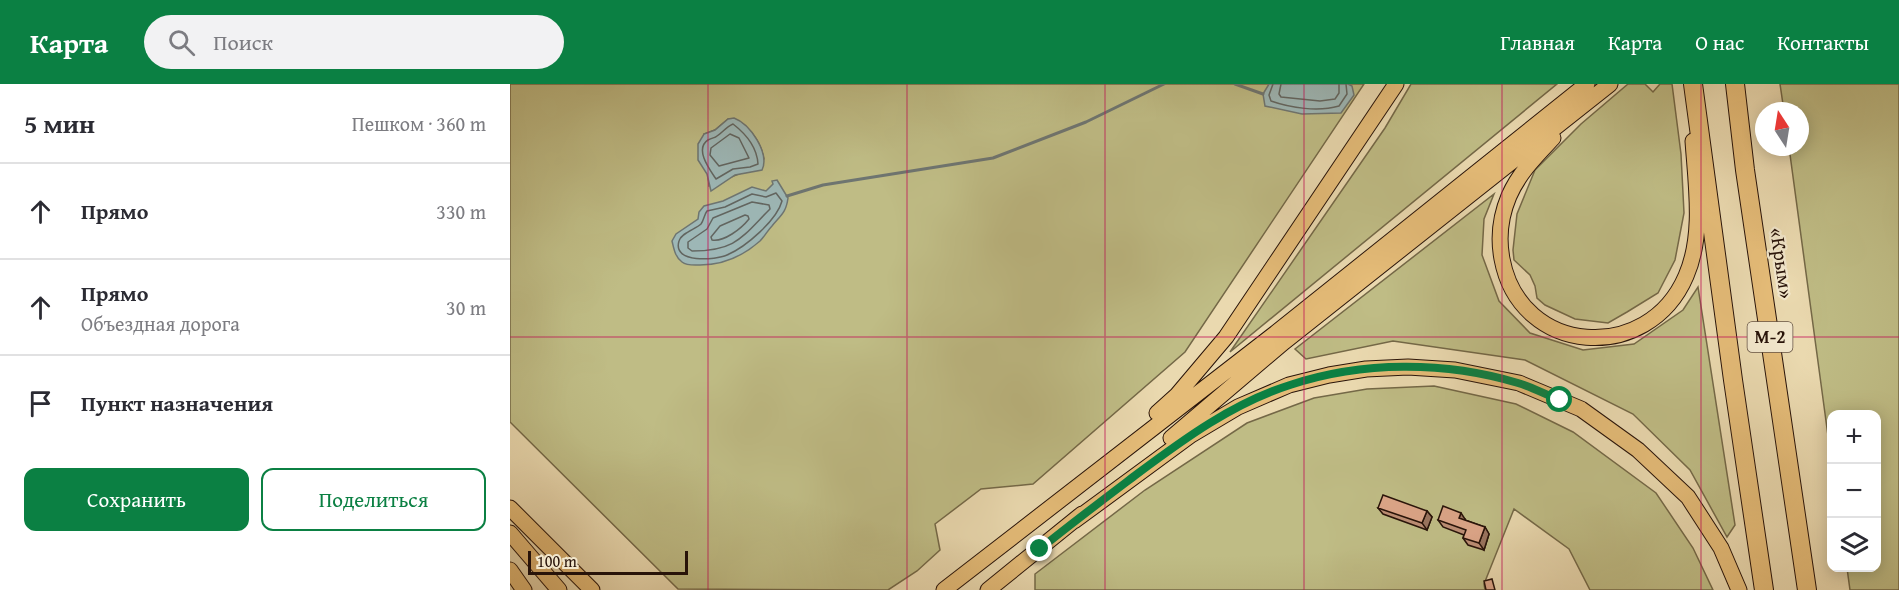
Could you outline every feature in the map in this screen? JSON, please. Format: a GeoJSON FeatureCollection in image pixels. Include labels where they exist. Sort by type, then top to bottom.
{"type":"FeatureCollection","features":[{"type":"Feature","properties":{"kind":"highway","name":"М-2"},"geometry":{"type":"LineString","coordinates":[[1691,84],[1764,590]]}},
{"type":"Feature","properties":{"kind":"highway","name":"«Крым»"},"geometry":{"type":"LineString","coordinates":[[1735,84],[1745,170],[1807,590]]}},
{"type":"Feature","properties":{"kind":"main road"},"geometry":{"type":"LineString","coordinates":[[1058,500],[1177,396],[1226,337],[1396,84]]}},
{"type":"Feature","properties":{"kind":"main road"},"geometry":{"type":"LineString","coordinates":[[944,590],[1286,325],[1587,84]]}},
{"type":"Feature","properties":{"kind":"main road"},"geometry":{"type":"LineString","coordinates":[[988,590],[1074,521],[1284,342],[1610,84]]}},
{"type":"Feature","properties":{"kind":"main road"},"geometry":{"type":"LineString","coordinates":[[1583,104],[1525,168],[1509,196],[1502,222],[1500,246],[1505,273],[1515,296],[1532,315],[1557,331],[1586,339],[1611,337],[1635,331],[1658,316],[1674,299],[1687,276],[1694,249],[1697,213],[1691,84]]}},
{"type":"Feature","properties":{"kind":"main road"},"geometry":{"type":"LineString","coordinates":[[1074,521],[1191,435],[1238,407],[1289,385],[1366,369],[1408,367],[1455,370],[1519,383],[1581,409],[1638,450],[1688,497],[1721,548],[1739,590]]}},
{"type":"Feature","properties":{"kind":"main road"},"geometry":{"type":"LineString","coordinates":[[510,508],[592,590]]}},
{"type":"Feature","properties":{"kind":"main road"},"geometry":{"type":"LineString","coordinates":[[510,533],[559,590]]}},
{"type":"Feature","properties":{"kind":"main road"},"geometry":{"type":"LineString","coordinates":[[939,590],[972,568]]}},
{"type":"Feature","properties":{"kind":"main road"},"geometry":{"type":"LineString","coordinates":[[510,570],[524,590]]}},
{"type":"Feature","properties":{"kind":"shaded area"},"geometry":{"type":"Polygon","coordinates":[[[510,84],[1364,84],[1185,352],[1033,484],[981,489],[935,524],[940,550],[917,571],[888,590],[678,589],[510,422],[510,84]],[[728,119],[715,130],[704,134],[709,186],[741,173],[764,159],[756,138],[728,119]]]}},
{"type":"Feature","properties":{"kind":"shaded area"},"geometry":{"type":"Polygon","coordinates":[[[1411,84],[1557,84],[1230,352],[1385,128],[1411,84]]]}},
{"type":"Feature","properties":{"kind":"shaded area"},"geometry":{"type":"Polygon","coordinates":[[[1628,84],[1645,84],[1653,92],[1660,84],[1672,84],[1681,154],[1684,213],[1675,260],[1658,293],[1627,312],[1608,323],[1575,319],[1545,305],[1537,298],[1530,275],[1514,260],[1517,214],[1535,170],[1581,124],[1628,84]]]}},
{"type":"Feature","properties":{"kind":"shaded area"},"geometry":{"type":"Polygon","coordinates":[[[1780,84],[1899,84],[1899,590],[1850,590],[1848,572],[1881,572],[1881,410],[1827,410],[1827,428],[1790,156],[1809,156],[1809,102],[1783,102],[1780,84]]]}},
{"type":"Feature","properties":{"kind":"shaded area"},"geometry":{"type":"Polygon","coordinates":[[[1494,194],[1484,219],[1482,255],[1499,301],[1530,333],[1583,350],[1634,344],[1683,310],[1698,287],[1735,525],[1727,537],[1690,470],[1633,414],[1525,360],[1393,341],[1306,359],[1295,349],[1494,194]]]}},
{"type":"Feature","properties":{"kind":"shaded area"},"geometry":{"type":"Polygon","coordinates":[[[1434,386],[1516,404],[1573,432],[1656,493],[1693,548],[1713,590],[1590,590],[1569,549],[1514,509],[1484,584],[1485,590],[1035,590],[1035,574],[1145,490],[1247,423],[1314,398],[1367,389],[1434,386]]]}},
{"type":"Feature","properties":{"kind":"water"},"geometry":{"type":"Polygon","coordinates":[[[1269,84],[1348,84],[1352,86],[1354,95],[1341,113],[1302,114],[1265,106],[1263,94],[1269,84]]]}},
{"type":"Feature","properties":{"kind":"water"},"geometry":{"type":"Polygon","coordinates":[[[734,118],[746,126],[757,140],[763,156],[762,170],[735,175],[711,191],[707,174],[698,160],[698,144],[704,134],[715,130],[728,119],[734,118]]]}},
{"type":"Feature","properties":{"kind":"water"},"geometry":{"type":"Polygon","coordinates":[[[777,180],[788,198],[786,207],[783,214],[754,246],[733,259],[717,263],[689,265],[678,258],[672,241],[676,234],[698,219],[699,212],[704,206],[723,201],[752,187],[766,191],[773,184],[772,181],[777,180]]]}},
{"type":"Feature","properties":{"kind":"building"},"geometry":{"type":"Polygon","coordinates":[[[1383,495],[1427,511],[1422,523],[1378,508],[1383,495]]]}},
{"type":"Feature","properties":{"kind":"building"},"geometry":{"type":"Polygon","coordinates":[[[1443,506],[1461,513],[1459,518],[1485,527],[1479,543],[1463,538],[1466,530],[1438,520],[1443,506]]]}},
{"type":"Feature","properties":{"kind":"building"},"geometry":{"type":"Polygon","coordinates":[[[1492,579],[1495,590],[1486,590],[1484,581],[1492,579]]]}},
{"type":"Feature","properties":{"kind":"waterway"},"geometry":{"type":"LineString","coordinates":[[787,196],[823,185],[993,158],[1086,122],[1164,84]]}},
{"type":"Feature","properties":{"kind":"waterway"},"geometry":{"type":"LineString","coordinates":[[1235,84],[1263,94]]}},
{"type":"Feature","properties":{"kind":"route"},"geometry":{"type":"LineString","coordinates":[[1040,549],[1074,521],[1191,435],[1238,407],[1289,385],[1366,369],[1408,367],[1455,370],[1519,383],[1560,400]]}}]}
